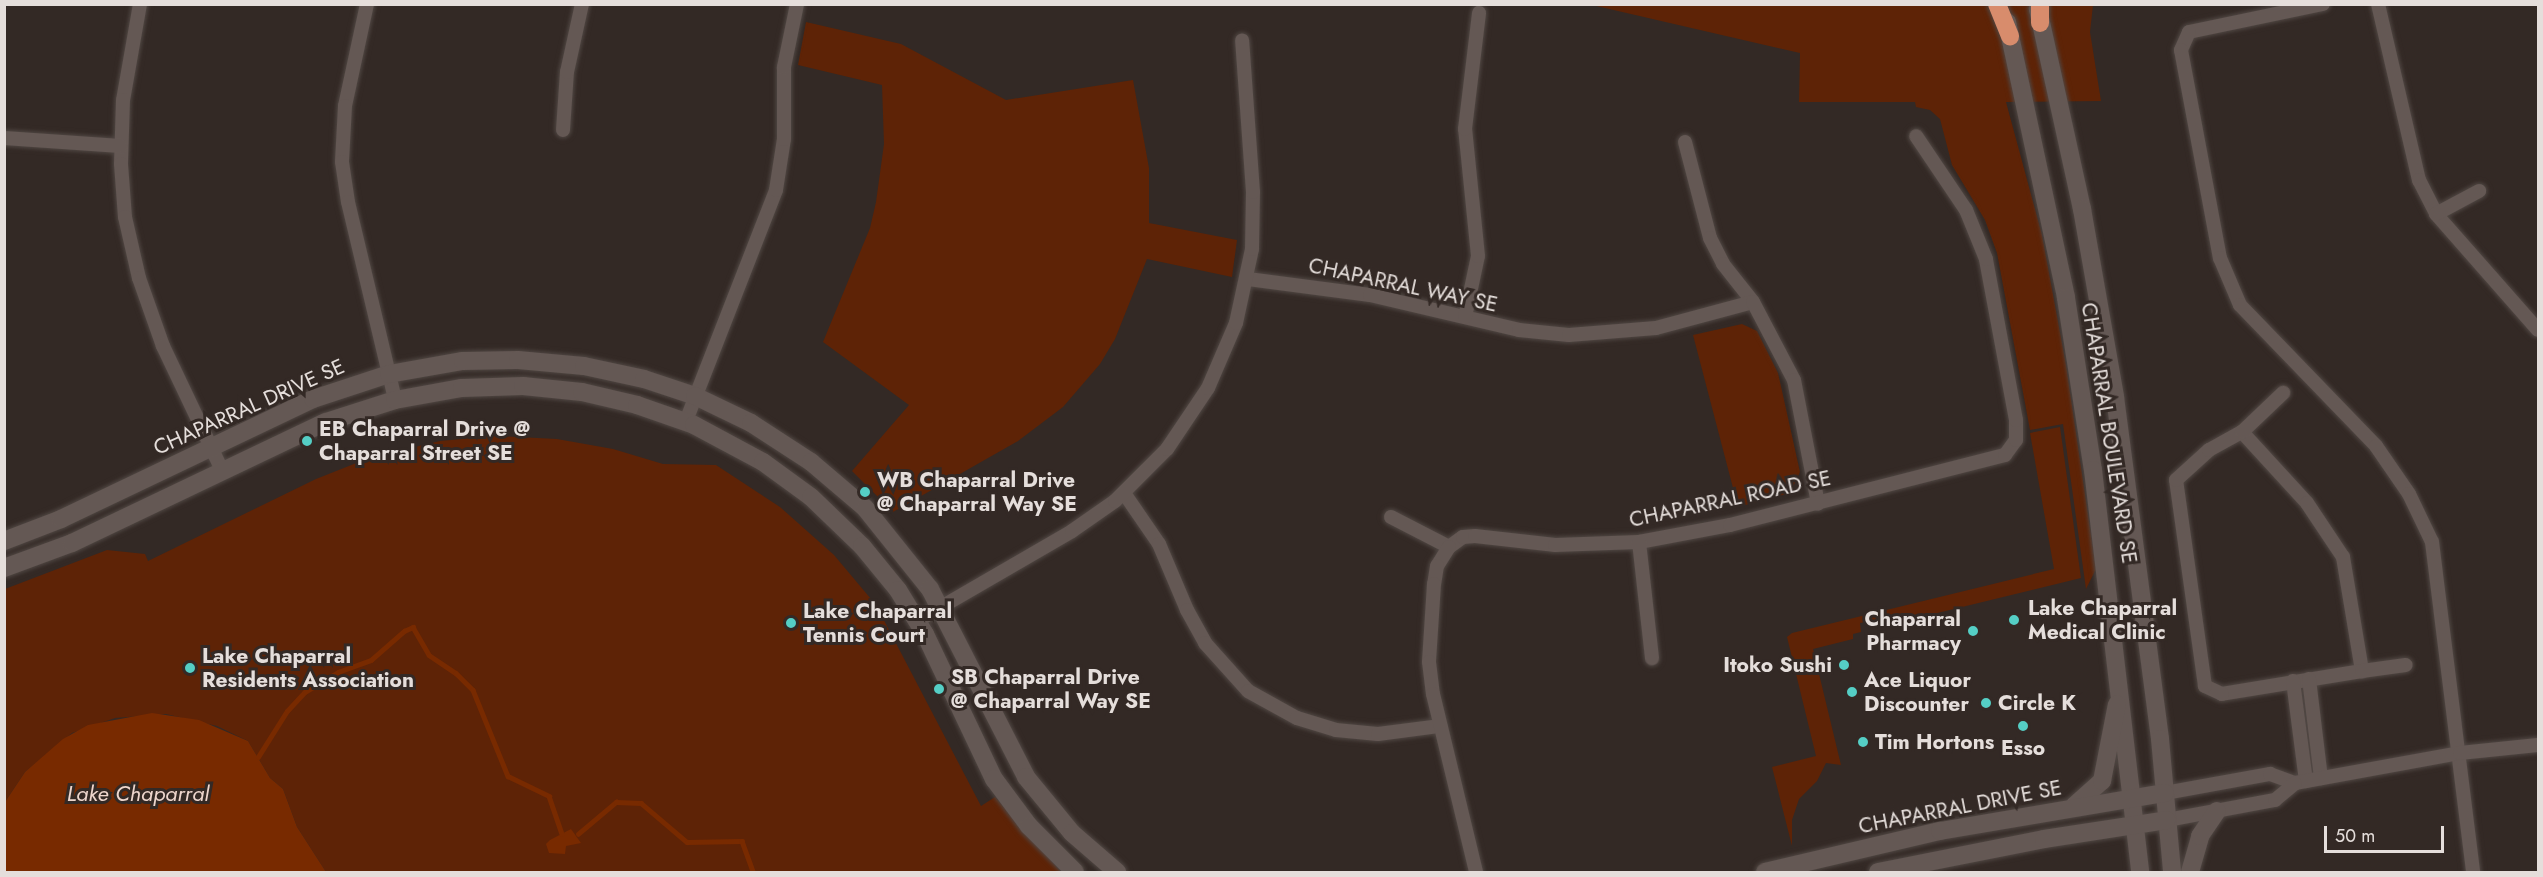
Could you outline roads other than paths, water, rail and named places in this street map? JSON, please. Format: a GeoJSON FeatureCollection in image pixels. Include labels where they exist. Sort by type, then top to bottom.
{"type":"FeatureCollection","features":[{"type":"Feature","properties":{"kind":"highway"},"geometry":{"type":"LineString","coordinates":[[1997,4],[2010,37]]}},
{"type":"Feature","properties":{"kind":"highway"},"geometry":{"type":"LineString","coordinates":[[2039,4],[2040,23]]}},
{"type":"Feature","properties":{"kind":"street"},"geometry":{"type":"LineString","coordinates":[[140,4],[128,54],[121,146],[125,217],[139,278],[163,346],[222,471]]}},
{"type":"Feature","properties":{"kind":"street"},"geometry":{"type":"LineString","coordinates":[[367,4],[345,106],[342,162],[348,202],[395,400]]}},
{"type":"Feature","properties":{"kind":"street"},"geometry":{"type":"LineString","coordinates":[[563,130],[566,79],[582,4]]}},
{"type":"Feature","properties":{"kind":"street"},"geometry":{"type":"LineString","coordinates":[[686,421],[776,190],[784,139],[784,67],[796,4]]}},
{"type":"Feature","properties":{"kind":"street","name":"CHAPARRAL BOULEVARD SE"},"geometry":{"type":"LineString","coordinates":[[2004,4],[2066,298],[2095,481],[2121,679],[2140,873]]}},
{"type":"Feature","properties":{"kind":"street"},"geometry":{"type":"LineString","coordinates":[[2323,4],[2189,32],[2181,50],[2220,258],[2240,305],[2376,446],[2409,494],[2432,542],[2460,753],[2473,873]]}},
{"type":"Feature","properties":{"kind":"street"},"geometry":{"type":"LineString","coordinates":[[2378,4],[2419,180],[2436,214],[2538,330]]}},
{"type":"Feature","properties":{"kind":"street"},"geometry":{"type":"LineString","coordinates":[[1465,317],[1478,256],[1465,129],[1479,14]]}},
{"type":"Feature","properties":{"kind":"street","name":"CHAPARRAL BOULEVARD SE"},"geometry":{"type":"LineString","coordinates":[[2040,23],[2082,209],[2115,396],[2165,794],[2172,873]]}},
{"type":"Feature","properties":{"kind":"street"},"geometry":{"type":"LineString","coordinates":[[917,621],[1072,531],[1124,493],[1167,449],[1208,388],[1230,342],[1248,279],[1254,192],[1242,40]]}},
{"type":"Feature","properties":{"kind":"street","name":"CHAPARRAL ROAD SE"},"geometry":{"type":"LineString","coordinates":[[1449,547],[1463,537],[1555,545],[1639,542],[1818,504],[1990,461],[2005,455],[2013,445],[2016,420],[1984,253],[1966,210],[1916,136]]}},
{"type":"Feature","properties":{"kind":"street"},"geometry":{"type":"LineString","coordinates":[[4,138],[121,146]]}},
{"type":"Feature","properties":{"kind":"street"},"geometry":{"type":"LineString","coordinates":[[1685,142],[1710,238],[1723,264],[1753,302],[1794,380],[1818,504]]}},
{"type":"Feature","properties":{"kind":"street"},"geometry":{"type":"LineString","coordinates":[[2436,214],[2479,190]]}},
{"type":"Feature","properties":{"kind":"street","name":"CHAPARRAL WAY SE"},"geometry":{"type":"LineString","coordinates":[[1248,279],[1370,295],[1519,330],[1596,334],[1656,328],[1753,302]]}},
{"type":"Feature","properties":{"kind":"street","name":"CHAPARRAL DRIVE SE"},"geometry":{"type":"LineString","coordinates":[[4,543],[320,396],[389,374],[463,361],[542,361],[633,376],[695,396],[780,440],[841,486],[899,547],[940,607],[1016,763],[1060,820],[1117,873]]}},
{"type":"Feature","properties":{"kind":"street"},"geometry":{"type":"LineString","coordinates":[[4,543],[8,567],[88,535],[326,422],[395,400],[470,388],[535,387],[604,397],[686,421],[746,452],[812,497],[875,561],[917,621],[994,779],[1029,825],[1075,873]]}},
{"type":"Feature","properties":{"kind":"street"},"geometry":{"type":"LineString","coordinates":[[2283,393],[2242,432],[2208,450],[2176,480],[2205,686],[2222,694],[2406,665]]}},
{"type":"Feature","properties":{"kind":"street"},"geometry":{"type":"LineString","coordinates":[[2242,432],[2307,503],[2343,557],[2362,671]]}},
{"type":"Feature","properties":{"kind":"street"},"geometry":{"type":"LineString","coordinates":[[1124,493],[1158,544],[1200,635],[1248,691],[1297,718],[1336,730],[1378,734],[1440,726]]}},
{"type":"Feature","properties":{"kind":"street"},"geometry":{"type":"LineString","coordinates":[[1391,517],[1449,547],[1437,566],[1429,638],[1433,694],[1476,873]]}},
{"type":"Feature","properties":{"kind":"street"},"geometry":{"type":"LineString","coordinates":[[1639,542],[1652,658]]}},
{"type":"Feature","properties":{"kind":"street"},"geometry":{"type":"LineString","coordinates":[[2070,808],[2097,788],[2105,774],[2121,679]]}},
{"type":"Feature","properties":{"kind":"street"},"geometry":{"type":"LineString","coordinates":[[2309,679],[2321,778]]}},
{"type":"Feature","properties":{"kind":"street"},"geometry":{"type":"LineString","coordinates":[[2293,681],[2300,782]]}},
{"type":"Feature","properties":{"kind":"street"},"geometry":{"type":"LineString","coordinates":[[1878,873],[2044,839],[2275,800],[2300,782],[2460,753],[2538,745]]}},
{"type":"Feature","properties":{"kind":"street"},"geometry":{"type":"LineString","coordinates":[[2165,794],[2270,774],[2300,782]]}},
{"type":"Feature","properties":{"kind":"street","name":"CHAPARRAL DRIVE SE"},"geometry":{"type":"LineString","coordinates":[[1765,873],[1813,867],[1950,829],[2165,794]]}},
{"type":"Feature","properties":{"kind":"street"},"geometry":{"type":"LineString","coordinates":[[2190,873],[2200,836],[2217,811]]}},
{"type":"Feature","properties":{"kind":"water","name":"Lake Chaparral"},"geometry":{"type":"Polygon","coordinates":[[[152,713],[199,720],[248,741],[270,778],[283,789],[297,827],[326,872],[5,872],[5,802],[25,772],[63,739],[88,725],[152,713]]]}},
{"type":"Feature","properties":{"kind":"water"},"geometry":{"type":"Polygon","coordinates":[[[571,829],[581,843],[566,846],[565,854],[549,853],[546,844],[571,829]]]}},
{"type":"Feature","properties":{"kind":"waterway"},"geometry":{"type":"LineString","coordinates":[[258,757],[287,711],[305,692],[338,672],[371,660],[404,631],[413,627],[429,655],[456,673],[473,690],[508,776],[549,796],[562,834]]}},
{"type":"Feature","properties":{"kind":"waterway"},"geometry":{"type":"LineString","coordinates":[[578,834],[616,802],[641,803],[687,842],[742,841],[753,872]]}},
{"type":"Feature","properties":{"kind":"place","name":"EB Chaparral Drive @ Chaparral Street SE"},"geometry":{"type":"Point","coordinates":[307,441]}},
{"type":"Feature","properties":{"kind":"place","name":"WB Chaparral Drive @ Chaparral Way SE"},"geometry":{"type":"Point","coordinates":[865,492]}},
{"type":"Feature","properties":{"kind":"place","name":"Lake Chaparral Medical Clinic"},"geometry":{"type":"Point","coordinates":[2014,620]}},
{"type":"Feature","properties":{"kind":"place","name":"Lake Chaparral Tennis Court"},"geometry":{"type":"Point","coordinates":[791,623]}},
{"type":"Feature","properties":{"kind":"place","name":"Chaparral Pharmacy"},"geometry":{"type":"Point","coordinates":[1973,631]}},
{"type":"Feature","properties":{"kind":"place","name":"Itoko Sushi"},"geometry":{"type":"Point","coordinates":[1844,665]}},
{"type":"Feature","properties":{"kind":"place","name":"Lake Chaparral Residents Association"},"geometry":{"type":"Point","coordinates":[190,668]}},
{"type":"Feature","properties":{"kind":"place","name":"SB Chaparral Drive @ Chaparral Way SE"},"geometry":{"type":"Point","coordinates":[939,689]}},
{"type":"Feature","properties":{"kind":"place","name":"Ace Liquor Discounter"},"geometry":{"type":"Point","coordinates":[1852,692]}},
{"type":"Feature","properties":{"kind":"place","name":"Circle K"},"geometry":{"type":"Point","coordinates":[1986,703]}},
{"type":"Feature","properties":{"kind":"place","name":"Esso"},"geometry":{"type":"Point","coordinates":[2023,726]}},
{"type":"Feature","properties":{"kind":"place","name":"Tim Hortons"},"geometry":{"type":"Point","coordinates":[1863,742]}}]}
